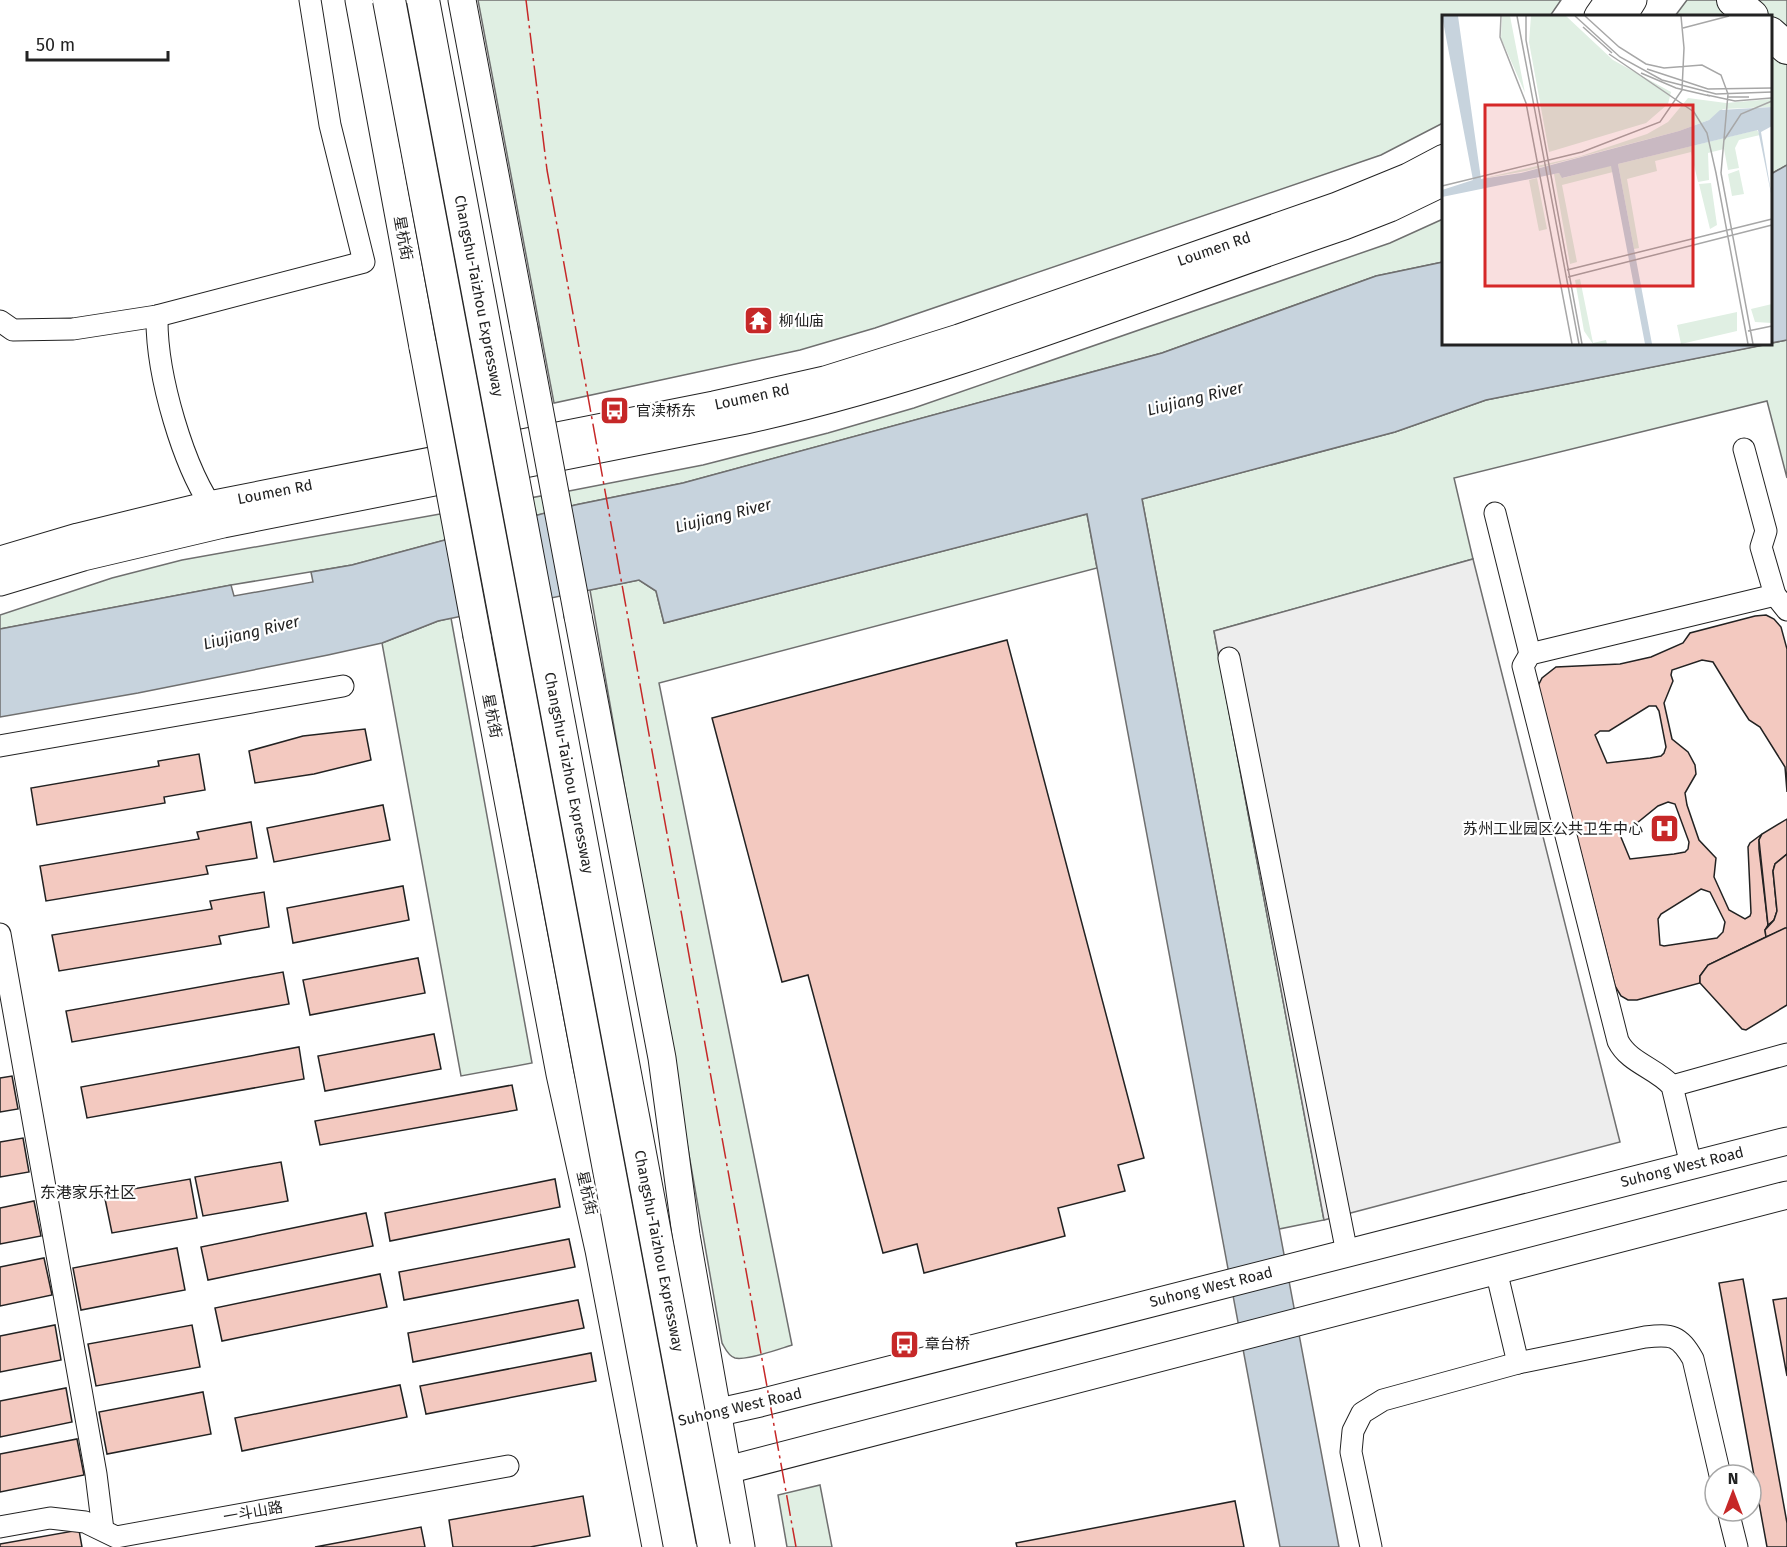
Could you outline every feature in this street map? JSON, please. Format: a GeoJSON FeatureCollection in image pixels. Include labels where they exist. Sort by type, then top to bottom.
{"type":"FeatureCollection","features":[{"type":"Feature","properties":{"kind":"highway"},"geometry":{"type":"LineString","coordinates":[[389,0],[680,1547]]}},
{"type":"Feature","properties":{"kind":"highway","name":"Changshu-Taizhou Expressway"},"geometry":{"type":"LineString","coordinates":[[423,0],[714,1547]]}},
{"type":"Feature","properties":{"kind":"highway"},"geometry":{"type":"LineString","coordinates":[[1733,0],[1751,15]]}},
{"type":"Feature","properties":{"kind":"highway"},"geometry":{"type":"LineString","coordinates":[[1772,35],[1787,48]]}},
{"type":"Feature","properties":{"kind":"main road","name":"星杭街"},"geometry":{"type":"LineString","coordinates":[[359,0],[557,1060],[600,1250],[656,1547]]}},
{"type":"Feature","properties":{"kind":"main road"},"geometry":{"type":"LineString","coordinates":[[462,0],[660,1046],[686,1234],[741,1547]]}},
{"type":"Feature","properties":{"kind":"main road"},"geometry":{"type":"LineString","coordinates":[[1599,15],[1608,0]]}},
{"type":"Feature","properties":{"kind":"main road"},"geometry":{"type":"LineString","coordinates":[[1624,15],[1633,0]]}},
{"type":"Feature","properties":{"kind":"main road","name":"Loumen Rd"},"geometry":{"type":"LineString","coordinates":[[0,582],[216,514],[825,380],[959,338],[1337,206],[1408,177],[1442,159]]}},
{"type":"Feature","properties":{"kind":"main road","name":"Loumen Rd"},"geometry":{"type":"LineString","coordinates":[[0,560],[78,537],[746,420],[830,400],[966,358],[1344,226],[1399,204],[1442,182]]}},
{"type":"Feature","properties":{"kind":"main road","name":"Suhong West Road"},"geometry":{"type":"LineString","coordinates":[[634,1431],[717,1413],[1787,1141]]}},
{"type":"Feature","properties":{"kind":"main road"},"geometry":{"type":"LineString","coordinates":[[645,1487],[727,1470],[1787,1195]]}},
{"type":"Feature","properties":{"kind":"street"},"geometry":{"type":"LineString","coordinates":[[0,321],[13,330],[73,329],[157,316],[364,262],[330,125],[310,0]]}},
{"type":"Feature","properties":{"kind":"street"},"geometry":{"type":"LineString","coordinates":[[157,316],[157,338],[176,431],[216,514]]}},
{"type":"Feature","properties":{"kind":"street"},"geometry":{"type":"LineString","coordinates":[[1530,654],[1781,602],[1761,547],[1766,531],[1744,449]]}},
{"type":"Feature","properties":{"kind":"street"},"geometry":{"type":"LineString","coordinates":[[1495,513],[1530,654],[1523,666],[1618,1041],[1623,1052],[1665,1078],[1672,1086],[1691,1165]]}},
{"type":"Feature","properties":{"kind":"street"},"geometry":{"type":"LineString","coordinates":[[1229,658],[1347,1253]]}},
{"type":"Feature","properties":{"kind":"street"},"geometry":{"type":"LineString","coordinates":[[0,746],[343,686]]}},
{"type":"Feature","properties":{"kind":"street"},"geometry":{"type":"LineString","coordinates":[[0,934],[88,1427],[103,1530]]}},
{"type":"Feature","properties":{"kind":"street"},"geometry":{"type":"LineString","coordinates":[[1672,1086],[1787,1054]]}},
{"type":"Feature","properties":{"kind":"street"},"geometry":{"type":"LineString","coordinates":[[1496,1270],[1518,1364]]}},
{"type":"Feature","properties":{"kind":"street"},"geometry":{"type":"LineString","coordinates":[[1371,1547],[1351,1452],[1353,1431],[1362,1413],[1383,1400],[1518,1364],[1645,1337],[1665,1335],[1683,1343],[1693,1359],[1717,1463]]}},
{"type":"Feature","properties":{"kind":"street","name":"一斗山路"},"geometry":{"type":"LineString","coordinates":[[0,1527],[50,1518],[85,1522],[116,1537],[508,1466]]}},
{"type":"Feature","properties":{"kind":"street"},"geometry":{"type":"LineString","coordinates":[[1731,1523],[1737,1547]]}},
{"type":"Feature","properties":{"kind":"green space"},"geometry":{"type":"Polygon","coordinates":[[[478,0],[1561,0],[1551,15],[1442,15],[1442,124],[1381,155],[875,328],[800,350],[554,403],[478,0]]]}},
{"type":"Feature","properties":{"kind":"green space"},"geometry":{"type":"Polygon","coordinates":[[[1687,0],[1787,0],[1787,165],[1772,173],[1772,15],[1676,15],[1687,0]]]}},
{"type":"Feature","properties":{"kind":"green space"},"geometry":{"type":"Polygon","coordinates":[[[1442,219],[1442,262],[1376,276],[1162,353],[683,483],[575,505],[352,565],[231,585],[0,629],[0,615],[112,578],[182,560],[703,465],[828,433],[914,408],[1390,243],[1442,219]]]}},
{"type":"Feature","properties":{"kind":"green space"},"geometry":{"type":"Polygon","coordinates":[[[1787,340],[1787,478],[1767,401],[1454,478],[1473,559],[1214,631],[1324,1220],[1279,1229],[1142,499],[1395,432],[1486,400],[1762,345],[1772,345],[1772,343],[1787,340]]]}},
{"type":"Feature","properties":{"kind":"green space"},"geometry":{"type":"Polygon","coordinates":[[[1087,514],[1097,568],[659,683],[792,1345],[755,1356],[735,1358],[727,1352],[722,1343],[590,590],[639,580],[656,591],[664,623],[1087,514]]]}},
{"type":"Feature","properties":{"kind":"green space"},"geometry":{"type":"Polygon","coordinates":[[[451,618],[532,1063],[461,1076],[382,643],[451,618]]]}},
{"type":"Feature","properties":{"kind":"green space"},"geometry":{"type":"Polygon","coordinates":[[[820,1485],[832,1547],[787,1547],[778,1495],[820,1485]]]}},
{"type":"Feature","properties":{"kind":"shaded area"},"geometry":{"type":"Polygon","coordinates":[[[1473,559],[1620,1142],[1324,1220],[1214,631],[1473,559]]]}},
{"type":"Feature","properties":{"kind":"water"},"geometry":{"type":"Polygon","coordinates":[[[1787,165],[1787,340],[1772,343],[1772,173],[1787,165]]]}},
{"type":"Feature","properties":{"kind":"water","name":"Liujiang River"},"geometry":{"type":"Polygon","coordinates":[[[1442,262],[1442,345],[1764,345],[1486,400],[1395,432],[1142,499],[1339,1547],[1280,1547],[1087,514],[664,623],[656,591],[639,580],[438,621],[382,643],[328,655],[138,693],[0,717],[0,629],[231,585],[234,596],[313,582],[311,572],[352,565],[575,505],[683,483],[1162,353],[1376,276],[1442,262]]]}},
{"type":"Feature","properties":{"kind":"building"},"geometry":{"type":"Polygon","coordinates":[[[1766,615],[1774,619],[1781,627],[1787,649],[1787,792],[1785,767],[1760,727],[1749,720],[1713,662],[1702,660],[1672,670],[1673,681],[1664,703],[1672,739],[1688,752],[1695,765],[1696,774],[1685,793],[1699,840],[1716,858],[1714,877],[1729,910],[1745,919],[1751,913],[1748,847],[1762,834],[1759,849],[1768,925],[1765,930],[1766,937],[1708,965],[1700,976],[1700,983],[1637,1000],[1628,1000],[1621,996],[1615,986],[1538,686],[1542,678],[1556,667],[1620,664],[1651,657],[1683,643],[1690,633],[1766,615]],[[1649,706],[1609,731],[1600,731],[1595,735],[1607,763],[1650,758],[1661,756],[1664,753],[1666,747],[1659,711],[1656,706],[1649,706]],[[1668,802],[1658,806],[1632,827],[1623,827],[1618,830],[1630,859],[1674,854],[1685,852],[1688,849],[1689,842],[1675,804],[1668,802]],[[1701,889],[1661,914],[1658,919],[1660,945],[1717,938],[1723,932],[1725,922],[1710,892],[1701,889]]]}},
{"type":"Feature","properties":{"kind":"building"},"geometry":{"type":"Polygon","coordinates":[[[1007,640],[1144,1158],[1118,1165],[1125,1191],[1058,1208],[1065,1236],[924,1273],[917,1244],[883,1253],[808,975],[782,982],[712,718],[1007,640]]]}},
{"type":"Feature","properties":{"kind":"building"},"geometry":{"type":"Polygon","coordinates":[[[365,729],[371,760],[314,774],[255,783],[249,751],[303,736],[365,729]]]}},
{"type":"Feature","properties":{"kind":"building"},"geometry":{"type":"Polygon","coordinates":[[[199,754],[205,790],[164,797],[165,803],[37,825],[31,788],[159,766],[158,761],[199,754]]]}},
{"type":"Feature","properties":{"kind":"building"},"geometry":{"type":"Polygon","coordinates":[[[383,805],[390,840],[274,862],[267,828],[383,805]]]}},
{"type":"Feature","properties":{"kind":"building"},"geometry":{"type":"Polygon","coordinates":[[[1787,819],[1787,854],[1775,864],[1773,871],[1777,911],[1774,920],[1768,925],[1759,840],[1762,834],[1787,819]]]}},
{"type":"Feature","properties":{"kind":"building"},"geometry":{"type":"Polygon","coordinates":[[[251,822],[257,858],[206,866],[208,874],[46,901],[40,866],[199,839],[197,832],[251,822]]]}},
{"type":"Feature","properties":{"kind":"building"},"geometry":{"type":"Polygon","coordinates":[[[1787,854],[1787,928],[1766,937],[1765,930],[1774,920],[1777,911],[1773,871],[1775,864],[1787,854]]]}},
{"type":"Feature","properties":{"kind":"building"},"geometry":{"type":"Polygon","coordinates":[[[403,886],[409,920],[293,943],[287,908],[403,886]]]}},
{"type":"Feature","properties":{"kind":"building"},"geometry":{"type":"Polygon","coordinates":[[[264,892],[269,927],[219,936],[221,944],[59,971],[52,935],[212,909],[210,901],[264,892]]]}},
{"type":"Feature","properties":{"kind":"building"},"geometry":{"type":"Polygon","coordinates":[[[1787,928],[1787,1005],[1746,1030],[1742,1029],[1700,983],[1700,976],[1708,965],[1787,928]]]}},
{"type":"Feature","properties":{"kind":"building"},"geometry":{"type":"Polygon","coordinates":[[[418,958],[425,993],[310,1015],[303,980],[418,958]]]}},
{"type":"Feature","properties":{"kind":"building"},"geometry":{"type":"Polygon","coordinates":[[[283,972],[289,1004],[72,1042],[66,1011],[283,972]]]}},
{"type":"Feature","properties":{"kind":"building"},"geometry":{"type":"Polygon","coordinates":[[[434,1034],[441,1069],[325,1091],[318,1056],[434,1034]]]}},
{"type":"Feature","properties":{"kind":"building"},"geometry":{"type":"Polygon","coordinates":[[[299,1047],[304,1079],[87,1118],[81,1087],[299,1047]]]}},
{"type":"Feature","properties":{"kind":"building"},"geometry":{"type":"Polygon","coordinates":[[[12,1076],[18,1109],[0,1112],[0,1078],[12,1076]]]}},
{"type":"Feature","properties":{"kind":"building"},"geometry":{"type":"Polygon","coordinates":[[[512,1085],[517,1110],[320,1145],[315,1121],[512,1085]]]}},
{"type":"Feature","properties":{"kind":"building"},"geometry":{"type":"Polygon","coordinates":[[[23,1138],[29,1172],[0,1177],[0,1142],[23,1138]]]}},
{"type":"Feature","properties":{"kind":"building"},"geometry":{"type":"Polygon","coordinates":[[[281,1162],[288,1201],[203,1216],[195,1177],[281,1162]]]}},
{"type":"Feature","properties":{"kind":"building"},"geometry":{"type":"Polygon","coordinates":[[[190,1179],[197,1218],[112,1233],[104,1194],[190,1179]]]}},
{"type":"Feature","properties":{"kind":"building"},"geometry":{"type":"Polygon","coordinates":[[[555,1179],[560,1207],[390,1241],[385,1213],[555,1179]]]}},
{"type":"Feature","properties":{"kind":"building"},"geometry":{"type":"Polygon","coordinates":[[[34,1201],[41,1236],[0,1244],[0,1208],[34,1201]]]}},
{"type":"Feature","properties":{"kind":"building"},"geometry":{"type":"Polygon","coordinates":[[[366,1213],[373,1246],[208,1280],[201,1247],[366,1213]]]}},
{"type":"Feature","properties":{"kind":"building"},"geometry":{"type":"Polygon","coordinates":[[[569,1239],[575,1267],[404,1300],[399,1272],[569,1239]]]}},
{"type":"Feature","properties":{"kind":"building"},"geometry":{"type":"Polygon","coordinates":[[[177,1248],[185,1290],[81,1310],[73,1268],[177,1248]]]}},
{"type":"Feature","properties":{"kind":"building"},"geometry":{"type":"Polygon","coordinates":[[[44,1258],[52,1295],[0,1306],[0,1267],[44,1258]]]}},
{"type":"Feature","properties":{"kind":"building"},"geometry":{"type":"Polygon","coordinates":[[[380,1274],[387,1307],[222,1341],[215,1308],[380,1274]]]}},
{"type":"Feature","properties":{"kind":"building"},"geometry":{"type":"Polygon","coordinates":[[[1743,1279],[1787,1523],[1787,1547],[1767,1547],[1763,1523],[1763,1463],[1752,1463],[1719,1283],[1743,1279]]]}},
{"type":"Feature","properties":{"kind":"building"},"geometry":{"type":"Polygon","coordinates":[[[1787,1298],[1787,1376],[1773,1300],[1787,1298]]]}},
{"type":"Feature","properties":{"kind":"building"},"geometry":{"type":"Polygon","coordinates":[[[578,1300],[584,1328],[413,1362],[408,1333],[578,1300]]]}},
{"type":"Feature","properties":{"kind":"building"},"geometry":{"type":"Polygon","coordinates":[[[55,1325],[61,1360],[0,1372],[0,1336],[55,1325]]]}},
{"type":"Feature","properties":{"kind":"building"},"geometry":{"type":"Polygon","coordinates":[[[192,1325],[200,1367],[96,1386],[88,1344],[192,1325]]]}},
{"type":"Feature","properties":{"kind":"building"},"geometry":{"type":"Polygon","coordinates":[[[591,1353],[596,1381],[426,1414],[420,1386],[591,1353]]]}},
{"type":"Feature","properties":{"kind":"building"},"geometry":{"type":"Polygon","coordinates":[[[400,1385],[407,1417],[242,1451],[235,1418],[400,1385]]]}},
{"type":"Feature","properties":{"kind":"building"},"geometry":{"type":"Polygon","coordinates":[[[66,1388],[72,1422],[0,1437],[0,1401],[66,1388]]]}},
{"type":"Feature","properties":{"kind":"building"},"geometry":{"type":"Polygon","coordinates":[[[203,1392],[211,1434],[107,1454],[99,1412],[203,1392]]]}},
{"type":"Feature","properties":{"kind":"building"},"geometry":{"type":"Polygon","coordinates":[[[77,1439],[84,1475],[0,1492],[0,1454],[77,1439]]]}},
{"type":"Feature","properties":{"kind":"building"},"geometry":{"type":"Polygon","coordinates":[[[583,1496],[590,1536],[530,1547],[453,1547],[449,1520],[583,1496]]]}},
{"type":"Feature","properties":{"kind":"building"},"geometry":{"type":"Polygon","coordinates":[[[1235,1501],[1244,1547],[1017,1547],[1016,1543],[1235,1501]]]}},
{"type":"Feature","properties":{"kind":"building"},"geometry":{"type":"Polygon","coordinates":[[[421,1527],[425,1547],[315,1547],[421,1527]]]}},
{"type":"Feature","properties":{"kind":"building"},"geometry":{"type":"Polygon","coordinates":[[[79,1530],[82,1547],[0,1547],[0,1544],[79,1530]]]}},
{"type":"Feature","properties":{"kind":"power"},"geometry":{"type":"LineString","coordinates":[[526,0],[547,170],[796,1547]]}},
{"type":"Feature","properties":{"kind":"place","name":"柳仙庙"},"geometry":{"type":"Point","coordinates":[758,321]}},
{"type":"Feature","properties":{"kind":"place","name":"官渎桥东"},"geometry":{"type":"Point","coordinates":[615,411]}},
{"type":"Feature","properties":{"kind":"place","name":"苏州工业园区公共卫生中心"},"geometry":{"type":"Point","coordinates":[1664,829]}},
{"type":"Feature","properties":{"kind":"place","name":"章台桥"},"geometry":{"type":"Point","coordinates":[904,1344]}},
{"type":"Feature","properties":{"kind":"district","name":"东港家乐社区"},"geometry":{"type":"Point","coordinates":[88,1192]}}]}
